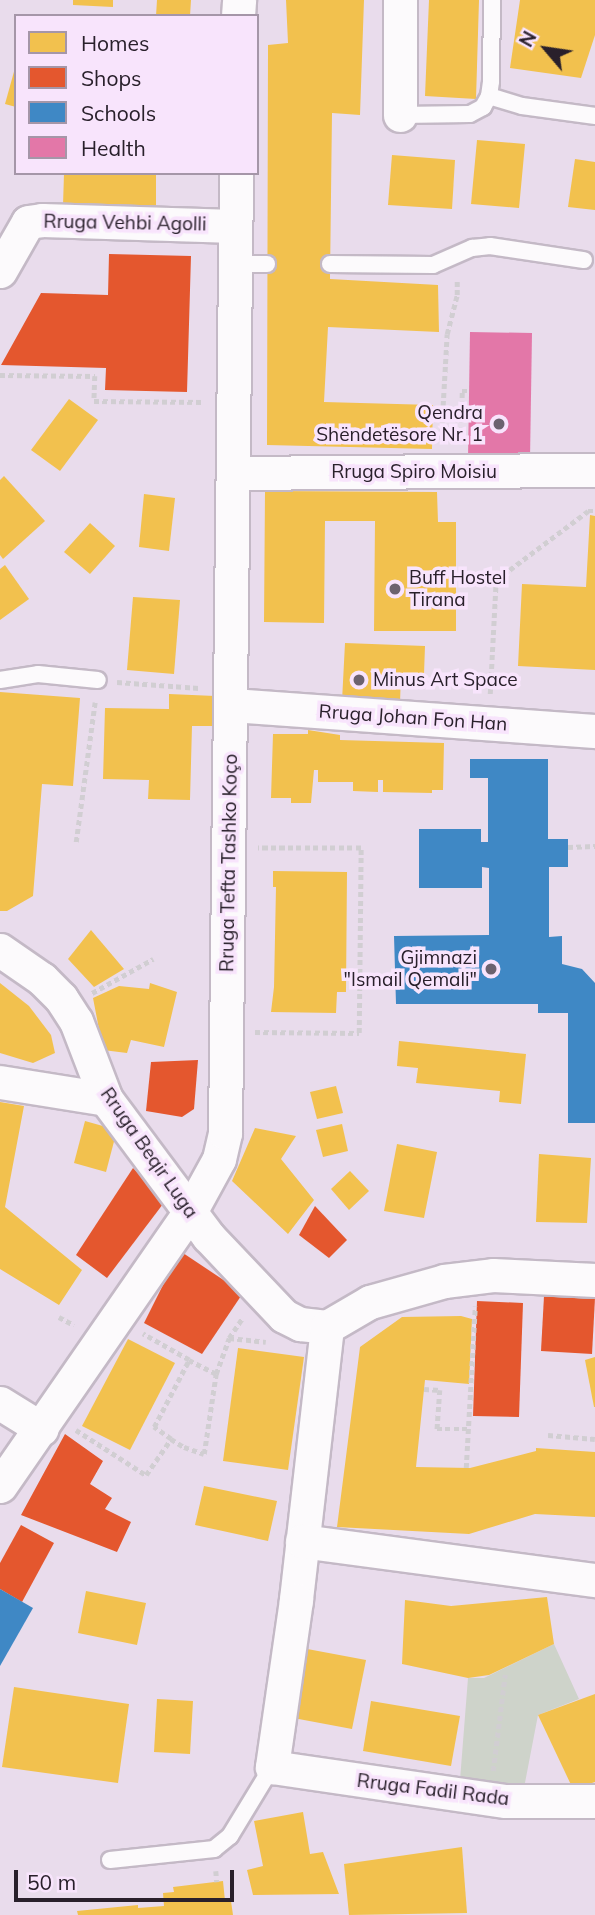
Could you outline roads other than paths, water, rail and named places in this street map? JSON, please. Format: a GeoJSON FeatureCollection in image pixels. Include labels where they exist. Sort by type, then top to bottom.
{"type":"FeatureCollection","features":[{"type":"Feature","properties":{"kind":"street"},"geometry":{"type":"LineString","coordinates":[[400,115],[401,0]]}},
{"type":"Feature","properties":{"kind":"street","name":"Rruga Tefta Tashko Koço"},"geometry":{"type":"LineString","coordinates":[[0,1486],[190,1212],[219,1159],[225,1133],[234,402],[251,264],[235,226],[236,175]]}},
{"type":"Feature","properties":{"kind":"street","name":"Rruga Vehbi Agolli"},"geometry":{"type":"LineString","coordinates":[[0,271],[28,222],[43,220],[235,226]]}},
{"type":"Feature","properties":{"kind":"street","name":"Rruga Spiro Moisiu"},"geometry":{"type":"LineString","coordinates":[[233,473],[595,470]]}},
{"type":"Feature","properties":{"kind":"street","name":"Rruga Johan Fon Han"},"geometry":{"type":"LineString","coordinates":[[231,697],[595,731]]}},
{"type":"Feature","properties":{"kind":"street","name":"Rruga Beqir Luga"},"geometry":{"type":"LineString","coordinates":[[0,950],[42,979],[67,1007],[76,1021],[106,1099],[190,1212],[284,1316],[300,1324],[327,1327]]}},
{"type":"Feature","properties":{"kind":"street"},"geometry":{"type":"LineString","coordinates":[[0,1082],[106,1099]]}},
{"type":"Feature","properties":{"kind":"street"},"geometry":{"type":"LineString","coordinates":[[272,1768],[327,1327],[370,1303],[410,1289],[493,1275],[595,1280]]}},
{"type":"Feature","properties":{"kind":"street"},"geometry":{"type":"LineString","coordinates":[[0,1403],[42,1429]]}},
{"type":"Feature","properties":{"kind":"street"},"geometry":{"type":"LineString","coordinates":[[302,1541],[595,1580]]}},
{"type":"Feature","properties":{"kind":"street","name":"Rruga Fadil Rada"},"geometry":{"type":"LineString","coordinates":[[272,1768],[490,1799],[579,1804],[595,1801]]}},
{"type":"Feature","properties":{"kind":"lane"},"geometry":{"type":"LineString","coordinates":[[400,115],[470,114],[483,107],[489,96],[492,0]]}},
{"type":"Feature","properties":{"kind":"lane"},"geometry":{"type":"LineString","coordinates":[[489,96],[522,106],[595,116]]}},
{"type":"Feature","properties":{"kind":"lane"},"geometry":{"type":"LineString","coordinates":[[330,264],[433,265],[457,257],[472,248],[490,246],[584,260]]}},
{"type":"Feature","properties":{"kind":"lane"},"geometry":{"type":"LineString","coordinates":[[0,680],[38,674],[98,680]]}},
{"type":"Feature","properties":{"kind":"lane"},"geometry":{"type":"LineString","coordinates":[[110,1860],[214,1849],[230,1836],[272,1768]]}},
{"type":"Feature","properties":{"kind":"place","name":"Qendra Shëndetësore Nr. 1"},"geometry":{"type":"Point","coordinates":[499,424]}},
{"type":"Feature","properties":{"kind":"place","name":"Buff Hostel Tirana"},"geometry":{"type":"Point","coordinates":[395,589]}},
{"type":"Feature","properties":{"kind":"place","name":"Minus Art Space"},"geometry":{"type":"Point","coordinates":[359,680]}},
{"type":"Feature","properties":{"kind":"place","name":"Gjimnazi \"Ismail Qemali\""},"geometry":{"type":"Point","coordinates":[491,969]}}]}
